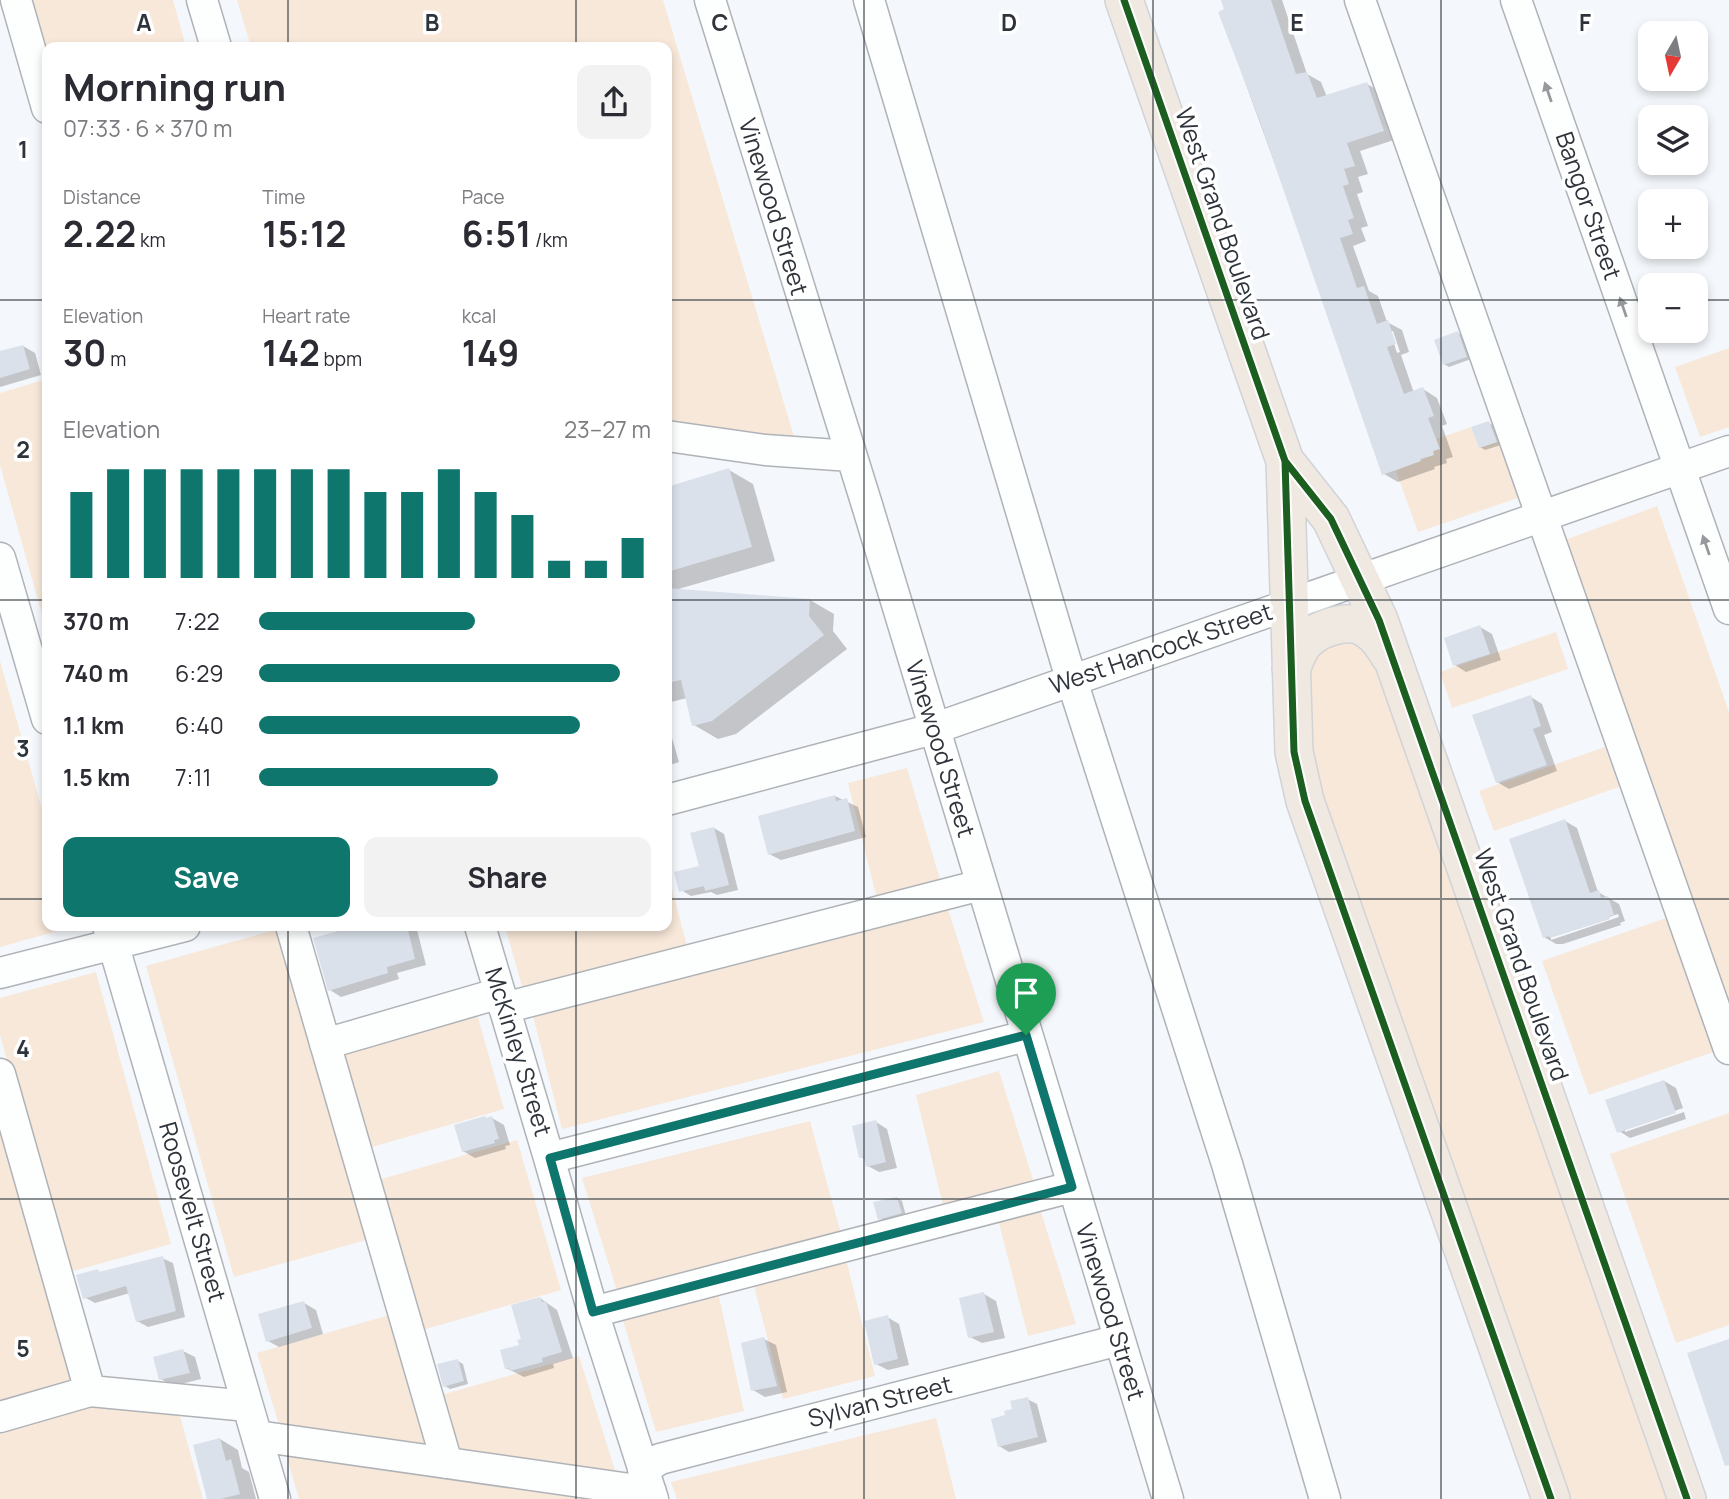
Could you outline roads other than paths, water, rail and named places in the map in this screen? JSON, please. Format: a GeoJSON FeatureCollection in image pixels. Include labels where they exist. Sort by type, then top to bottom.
{"type":"FeatureCollection","features":[{"type":"Feature","properties":{"kind":"main road","name":"West Grand Boulevard"},"geometry":{"type":"LineString","coordinates":[[1124,0],[1285,461],[1294,752],[1305,801],[1550,1499]]}},
{"type":"Feature","properties":{"kind":"main road","name":"West Grand Boulevard"},"geometry":{"type":"LineString","coordinates":[[1285,461],[1331,519],[1380,620],[1687,1499]]}},
{"type":"Feature","properties":{"kind":"main road"},"geometry":{"type":"LineString","coordinates":[[1291,669],[1306,641],[1328,628],[1348,624],[1367,628],[1396,665]]}},
{"type":"Feature","properties":{"kind":"street"},"geometry":{"type":"LineString","coordinates":[[16,0],[42,90]]}},
{"type":"Feature","properties":{"kind":"street"},"geometry":{"type":"LineString","coordinates":[[202,0],[215,42]]}},
{"type":"Feature","properties":{"kind":"street","name":"Vinewood Street"},"geometry":{"type":"LineString","coordinates":[[710,0],[1168,1499]]}},
{"type":"Feature","properties":{"kind":"street"},"geometry":{"type":"LineString","coordinates":[[869,0],[1072,681],[1227,1164],[1325,1499]]}},
{"type":"Feature","properties":{"kind":"street"},"geometry":{"type":"LineString","coordinates":[[1360,0],[1729,1049]]}},
{"type":"Feature","properties":{"kind":"street","name":"Bangor Street"},"geometry":{"type":"LineString","coordinates":[[1516,0],[1729,609]]}},
{"type":"Feature","properties":{"kind":"street"},"geometry":{"type":"LineString","coordinates":[[672,437],[765,450],[851,456]]}},
{"type":"Feature","properties":{"kind":"street","name":"West Hancock Street"},"geometry":{"type":"LineString","coordinates":[[672,799],[933,729],[1729,451]]}},
{"type":"Feature","properties":{"kind":"street"},"geometry":{"type":"LineString","coordinates":[[0,558],[42,702]]}},
{"type":"Feature","properties":{"kind":"street"},"geometry":{"type":"LineString","coordinates":[[325,1044],[981,886]]}},
{"type":"Feature","properties":{"kind":"street"},"geometry":{"type":"LineString","coordinates":[[0,973],[110,935],[143,931]]}},
{"type":"Feature","properties":{"kind":"street"},"geometry":{"type":"LineString","coordinates":[[292,931],[447,1463]]}},
{"type":"Feature","properties":{"kind":"street","name":"McKinley Street"},"geometry":{"type":"LineString","coordinates":[[481,931],[593,1312],[649,1487]]}},
{"type":"Feature","properties":{"kind":"street","name":"Roosevelt Street"},"geometry":{"type":"LineString","coordinates":[[110,935],[275,1499]]}},
{"type":"Feature","properties":{"kind":"street"},"geometry":{"type":"LineString","coordinates":[[550,1158],[1026,1035]]}},
{"type":"Feature","properties":{"kind":"street"},"geometry":{"type":"LineString","coordinates":[[0,1074],[90,1391]]}},
{"type":"Feature","properties":{"kind":"street"},"geometry":{"type":"LineString","coordinates":[[593,1312],[1072,1187]]}},
{"type":"Feature","properties":{"kind":"street","name":"Sylvan Street"},"geometry":{"type":"LineString","coordinates":[[649,1487],[660,1459],[1119,1340]]}},
{"type":"Feature","properties":{"kind":"street"},"geometry":{"type":"LineString","coordinates":[[0,1418],[90,1391],[248,1406]]}},
{"type":"Feature","properties":{"kind":"street"},"geometry":{"type":"LineString","coordinates":[[257,1436],[447,1463],[649,1487]]}}]}
